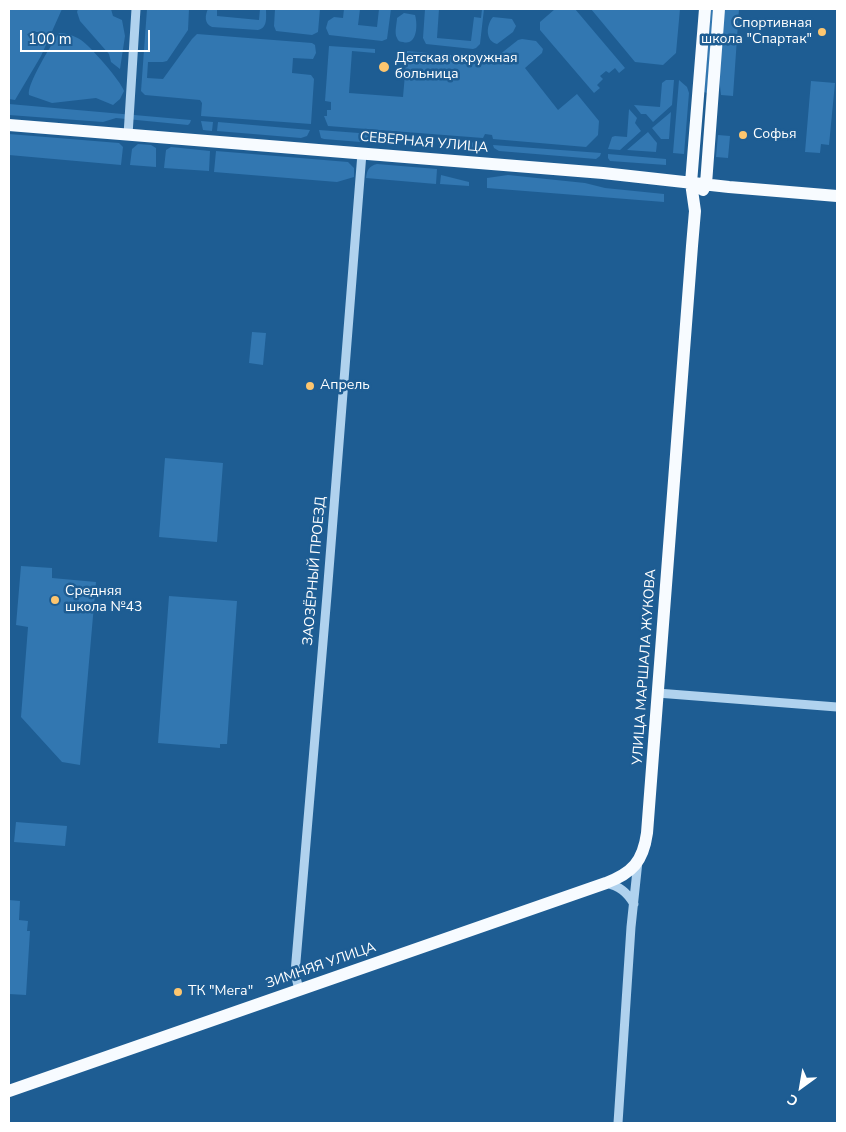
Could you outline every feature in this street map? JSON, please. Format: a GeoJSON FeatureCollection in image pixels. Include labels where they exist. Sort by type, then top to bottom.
{"type":"FeatureCollection","features":[{"type":"Feature","properties":{"kind":"main road","name":"УЛИЦА МАРШАЛА ЖУКОВА"},"geometry":{"type":"LineString","coordinates":[[638,861],[644,848],[647,832],[665,604],[694,211],[692,183],[705,9]]}},
{"type":"Feature","properties":{"kind":"main road","name":"УЛИЦА МАРШАЛА ЖУКОВА"},"geometry":{"type":"LineString","coordinates":[[694,211],[706,184],[719,9]]}},
{"type":"Feature","properties":{"kind":"main road"},"geometry":{"type":"LineString","coordinates":[[698,106],[712,106]]}},
{"type":"Feature","properties":{"kind":"main road","name":"СЕВЕРНАЯ УЛИЦА"},"geometry":{"type":"LineString","coordinates":[[9,125],[603,173],[837,196]]}},
{"type":"Feature","properties":{"kind":"main road","name":"ЗИМНЯЯ УЛИЦА"},"geometry":{"type":"LineString","coordinates":[[9,1091],[606,884],[625,875],[638,861]]}},
{"type":"Feature","properties":{"kind":"street"},"geometry":{"type":"LineString","coordinates":[[128,134],[136,9]]}},
{"type":"Feature","properties":{"kind":"street","name":"ЗАОЗЁРНЫЙ ПРОЕЗД"},"geometry":{"type":"LineString","coordinates":[[299,990],[295,973],[362,153]]}},
{"type":"Feature","properties":{"kind":"street"},"geometry":{"type":"LineString","coordinates":[[657,693],[837,707]]}},
{"type":"Feature","properties":{"kind":"street","name":"УЛИЦА МАРШАЛА ЖУКОВА"},"geometry":{"type":"LineString","coordinates":[[618,1123],[638,861]]}},
{"type":"Feature","properties":{"kind":"street"},"geometry":{"type":"LineString","coordinates":[[606,884],[636,885]]}},
{"type":"Feature","properties":{"kind":"street"},"geometry":{"type":"LineString","coordinates":[[606,884],[613,885],[624,891],[634,904]]}},
{"type":"Feature","properties":{"kind":"shaded area"},"geometry":{"type":"Polygon","coordinates":[[[10,9],[62,9],[41,56],[15,100],[9,99],[10,9]]]}},
{"type":"Feature","properties":{"kind":"shaded area"},"geometry":{"type":"Polygon","coordinates":[[[78,9],[111,9],[113,16],[122,20],[125,36],[120,69],[111,62],[109,54],[80,21],[78,9]]]}},
{"type":"Feature","properties":{"kind":"shaded area"},"geometry":{"type":"Polygon","coordinates":[[[147,9],[189,9],[188,30],[167,61],[148,62],[147,78],[163,79],[197,34],[312,43],[315,45],[316,53],[313,59],[293,58],[292,73],[311,75],[314,79],[311,124],[201,116],[202,103],[200,100],[145,95],[141,91],[147,9]]]}},
{"type":"Feature","properties":{"kind":"shaded area"},"geometry":{"type":"Polygon","coordinates":[[[208,9],[217,9],[217,16],[259,20],[260,9],[266,9],[266,22],[258,30],[212,27],[209,26],[206,19],[208,9]]]}},
{"type":"Feature","properties":{"kind":"shaded area"},"geometry":{"type":"Polygon","coordinates":[[[275,9],[320,9],[318,32],[312,35],[276,31],[274,26],[275,9]]]}},
{"type":"Feature","properties":{"kind":"shaded area"},"geometry":{"type":"Polygon","coordinates":[[[344,9],[360,9],[358,25],[377,27],[379,9],[391,9],[387,39],[382,41],[329,35],[326,28],[328,21],[334,17],[343,18],[344,9]]]}},
{"type":"Feature","properties":{"kind":"shaded area"},"geometry":{"type":"Polygon","coordinates":[[[425,9],[439,9],[437,38],[471,41],[474,17],[481,18],[482,9],[484,9],[480,44],[473,49],[426,44],[423,38],[425,9]]]}},
{"type":"Feature","properties":{"kind":"shaded area"},"geometry":{"type":"Polygon","coordinates":[[[555,9],[575,9],[625,68],[619,73],[615,68],[609,73],[606,71],[600,76],[603,79],[597,85],[600,88],[594,93],[540,30],[540,22],[555,9]]]}},
{"type":"Feature","properties":{"kind":"shaded area"},"geometry":{"type":"Polygon","coordinates":[[[591,9],[680,9],[676,53],[663,65],[635,62],[591,9]]]}},
{"type":"Feature","properties":{"kind":"shaded area"},"geometry":{"type":"Polygon","coordinates":[[[711,9],[714,9],[707,93],[704,92],[711,9]]]}},
{"type":"Feature","properties":{"kind":"shaded area"},"geometry":{"type":"Polygon","coordinates":[[[726,9],[739,9],[733,96],[721,95],[719,77],[724,12],[726,9]]]}},
{"type":"Feature","properties":{"kind":"shaded area"},"geometry":{"type":"Polygon","coordinates":[[[404,13],[415,15],[416,19],[414,38],[408,42],[399,41],[396,33],[397,18],[404,13]]]}},
{"type":"Feature","properties":{"kind":"shaded area"},"geometry":{"type":"Polygon","coordinates":[[[493,17],[512,19],[516,26],[513,32],[497,44],[490,40],[488,32],[489,24],[493,17]]]}},
{"type":"Feature","properties":{"kind":"shaded area"},"geometry":{"type":"Polygon","coordinates":[[[59,33],[81,40],[98,56],[122,86],[124,91],[120,99],[113,105],[96,98],[52,103],[29,95],[35,74],[59,33]]]}},
{"type":"Feature","properties":{"kind":"shaded area"},"geometry":{"type":"Polygon","coordinates":[[[518,40],[536,41],[543,49],[542,53],[525,68],[558,110],[577,94],[599,121],[598,135],[586,147],[493,139],[492,135],[485,134],[483,138],[328,126],[324,116],[327,116],[327,110],[331,110],[331,102],[325,101],[329,46],[375,49],[375,53],[352,51],[349,93],[403,97],[407,51],[494,59],[518,40]]]}},
{"type":"Feature","properties":{"kind":"shaded area"},"geometry":{"type":"Polygon","coordinates":[[[666,80],[674,80],[672,105],[653,122],[646,114],[641,114],[634,105],[660,107],[662,83],[666,80]]]}},
{"type":"Feature","properties":{"kind":"shaded area"},"geometry":{"type":"Polygon","coordinates":[[[679,80],[687,87],[689,93],[684,154],[673,153],[679,80]]]}},
{"type":"Feature","properties":{"kind":"shaded area"},"geometry":{"type":"Polygon","coordinates":[[[811,81],[835,83],[829,145],[821,144],[820,153],[805,152],[811,81]]]}},
{"type":"Feature","properties":{"kind":"shaded area"},"geometry":{"type":"Polygon","coordinates":[[[9,104],[191,120],[188,125],[116,118],[103,122],[9,115],[9,104]]]}},
{"type":"Feature","properties":{"kind":"shaded area"},"geometry":{"type":"Polygon","coordinates":[[[629,109],[637,118],[635,123],[641,131],[620,150],[608,149],[612,137],[627,137],[629,109]]]}},
{"type":"Feature","properties":{"kind":"shaded area"},"geometry":{"type":"Polygon","coordinates":[[[671,112],[669,139],[661,139],[652,128],[671,112]]]}},
{"type":"Feature","properties":{"kind":"shaded area"},"geometry":{"type":"Polygon","coordinates":[[[201,121],[213,122],[212,131],[203,130],[201,121]]]}},
{"type":"Feature","properties":{"kind":"shaded area"},"geometry":{"type":"Polygon","coordinates":[[[218,122],[310,130],[307,136],[301,138],[217,131],[218,122]]]}},
{"type":"Feature","properties":{"kind":"shaded area"},"geometry":{"type":"Polygon","coordinates":[[[319,130],[399,136],[402,139],[400,142],[385,144],[324,139],[321,138],[319,130]]]}},
{"type":"Feature","properties":{"kind":"shaded area"},"geometry":{"type":"Polygon","coordinates":[[[648,132],[657,143],[656,152],[627,150],[648,132]]]}},
{"type":"Feature","properties":{"kind":"shaded area"},"geometry":{"type":"Polygon","coordinates":[[[9,134],[119,143],[123,147],[121,165],[9,155],[9,134]]]}},
{"type":"Feature","properties":{"kind":"shaded area"},"geometry":{"type":"Polygon","coordinates":[[[718,135],[730,136],[728,158],[716,157],[718,135]]]}},
{"type":"Feature","properties":{"kind":"shaded area"},"geometry":{"type":"Polygon","coordinates":[[[448,141],[483,143],[483,146],[478,149],[447,146],[448,141]]]}},
{"type":"Feature","properties":{"kind":"shaded area"},"geometry":{"type":"Polygon","coordinates":[[[138,144],[151,145],[156,148],[156,167],[130,165],[132,149],[138,144]]]}},
{"type":"Feature","properties":{"kind":"shaded area"},"geometry":{"type":"Polygon","coordinates":[[[493,145],[601,153],[596,159],[499,151],[493,145]]]}},
{"type":"Feature","properties":{"kind":"shaded area"},"geometry":{"type":"Polygon","coordinates":[[[171,147],[210,151],[209,171],[164,168],[166,150],[171,147]]]}},
{"type":"Feature","properties":{"kind":"shaded area"},"geometry":{"type":"Polygon","coordinates":[[[216,151],[348,162],[354,168],[354,177],[337,182],[214,172],[216,151]]]}},
{"type":"Feature","properties":{"kind":"shaded area"},"geometry":{"type":"Polygon","coordinates":[[[608,154],[666,159],[666,165],[610,161],[608,154]]]}},
{"type":"Feature","properties":{"kind":"shaded area"},"geometry":{"type":"Polygon","coordinates":[[[377,164],[437,169],[436,184],[366,178],[369,169],[377,164]]]}},
{"type":"Feature","properties":{"kind":"shaded area"},"geometry":{"type":"Polygon","coordinates":[[[441,175],[469,182],[469,186],[440,184],[441,175]]]}},
{"type":"Feature","properties":{"kind":"shaded area"},"geometry":{"type":"Polygon","coordinates":[[[508,175],[664,194],[664,202],[487,188],[487,178],[508,175]]]}},
{"type":"Feature","properties":{"kind":"shaded area"},"geometry":{"type":"Polygon","coordinates":[[[252,332],[266,333],[263,365],[249,363],[252,332]]]}},
{"type":"Feature","properties":{"kind":"shaded area"},"geometry":{"type":"Polygon","coordinates":[[[165,458],[223,463],[217,542],[159,537],[165,458]]]}},
{"type":"Feature","properties":{"kind":"shaded area"},"geometry":{"type":"Polygon","coordinates":[[[21,566],[52,568],[52,578],[96,582],[80,765],[62,762],[21,717],[28,627],[16,625],[21,566]]]}},
{"type":"Feature","properties":{"kind":"shaded area"},"geometry":{"type":"Polygon","coordinates":[[[169,596],[237,601],[227,744],[220,744],[220,748],[158,743],[169,596]]]}},
{"type":"Feature","properties":{"kind":"shaded area"},"geometry":{"type":"Polygon","coordinates":[[[16,822],[67,826],[65,846],[14,842],[16,822]]]}},
{"type":"Feature","properties":{"kind":"shaded area"},"geometry":{"type":"Polygon","coordinates":[[[9,900],[20,901],[19,920],[28,921],[27,931],[30,931],[26,995],[9,994],[9,900]]]}},
{"type":"Feature","properties":{"kind":"place","name":"Спортивная школа \"Спартак\""},"geometry":{"type":"Point","coordinates":[822,32]}},
{"type":"Feature","properties":{"kind":"place","name":"Детская окружная больница"},"geometry":{"type":"Point","coordinates":[384,67]}},
{"type":"Feature","properties":{"kind":"place","name":"Софья"},"geometry":{"type":"Point","coordinates":[743,135]}},
{"type":"Feature","properties":{"kind":"place","name":"Апрель"},"geometry":{"type":"Point","coordinates":[310,386]}},
{"type":"Feature","properties":{"kind":"place","name":"Средняя школа №43"},"geometry":{"type":"Point","coordinates":[55,600]}},
{"type":"Feature","properties":{"kind":"place","name":"ТК \"Мега\""},"geometry":{"type":"Point","coordinates":[178,992]}}]}
